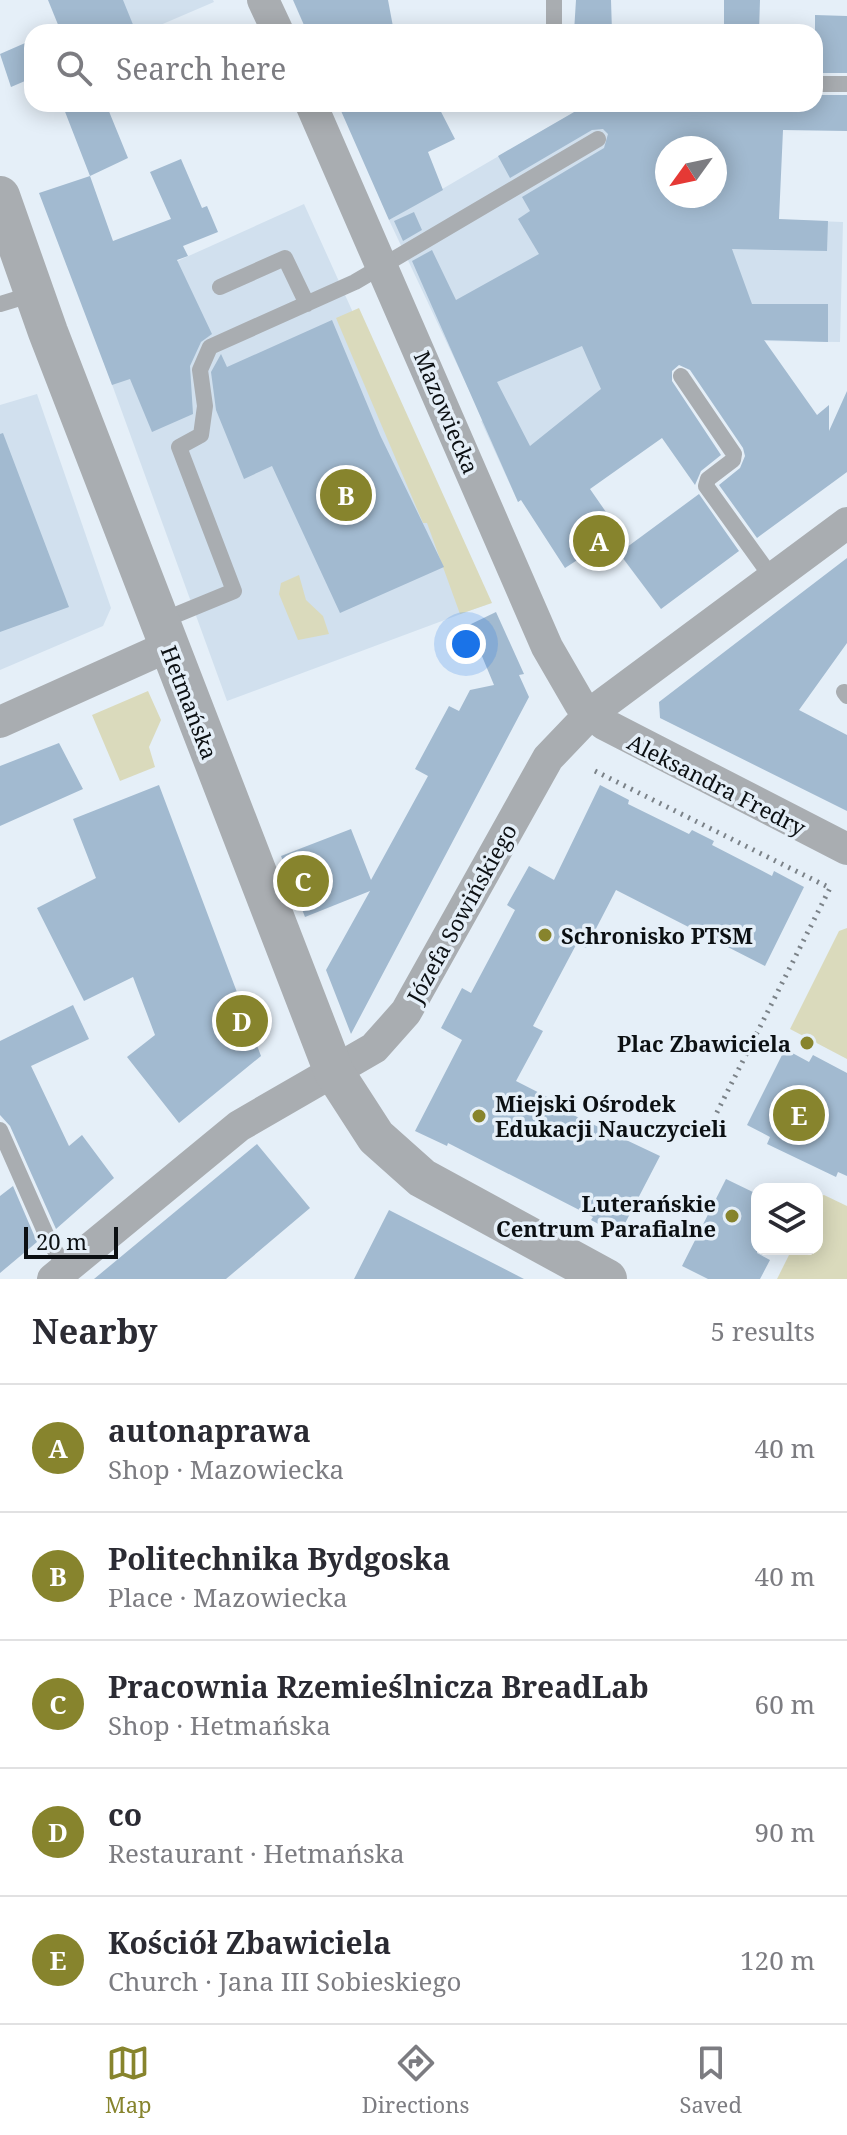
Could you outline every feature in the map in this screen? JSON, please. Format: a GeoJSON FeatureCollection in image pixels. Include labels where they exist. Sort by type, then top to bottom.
{"type":"FeatureCollection","features":[{"type":"Feature","properties":{"kind":"street"},"geometry":{"type":"LineString","coordinates":[[263,0],[274,24]]}},
{"type":"Feature","properties":{"kind":"street","name":"Mazowiecka"},"geometry":{"type":"LineString","coordinates":[[315,112],[547,647],[566,684],[591,713]]}},
{"type":"Feature","properties":{"kind":"street"},"geometry":{"type":"LineString","coordinates":[[0,196],[18,299]]}},
{"type":"Feature","properties":{"kind":"street","name":"Hetmańska"},"geometry":{"type":"LineString","coordinates":[[18,299],[48,332],[334,1072],[376,1137],[422,1178],[607,1279]]}},
{"type":"Feature","properties":{"kind":"street","name":"Józefa Sowińskiego"},"geometry":{"type":"LineString","coordinates":[[59,1274],[239,1126],[382,1042],[406,1012],[548,758],[591,713],[847,523]]}},
{"type":"Feature","properties":{"kind":"street"},"geometry":{"type":"LineString","coordinates":[[0,722],[164,634]]}},
{"type":"Feature","properties":{"kind":"street","name":"Aleksandra Fredry"},"geometry":{"type":"LineString","coordinates":[[591,713],[631,740],[847,849]]}},
{"type":"Feature","properties":{"kind":"lane"},"geometry":{"type":"LineString","coordinates":[[554,0],[554,24]]}},
{"type":"Feature","properties":{"kind":"lane"},"geometry":{"type":"LineString","coordinates":[[823,84],[847,84]]}},
{"type":"Feature","properties":{"kind":"lane"},"geometry":{"type":"LineString","coordinates":[[164,634],[234,591],[179,447],[201,435],[205,406],[200,370],[210,347],[342,288],[598,139]]}},
{"type":"Feature","properties":{"kind":"lane"},"geometry":{"type":"LineString","coordinates":[[220,287],[285,258],[307,304]]}},
{"type":"Feature","properties":{"kind":"lane"},"geometry":{"type":"LineString","coordinates":[[681,376],[734,454],[733,460],[708,479],[706,486],[773,579]]}},
{"type":"Feature","properties":{"kind":"lane"},"geometry":{"type":"LineString","coordinates":[[0,1130],[49,1241],[59,1274]]}},
{"type":"Feature","properties":{"kind":"path"},"geometry":{"type":"LineString","coordinates":[[595,771],[830,888],[706,1134]]}},
{"type":"Feature","properties":{"kind":"shaded area"},"geometry":{"type":"Polygon","coordinates":[[[81,0],[214,2],[163,24],[91,24],[81,0]]]}},
{"type":"Feature","properties":{"kind":"shaded area"},"geometry":{"type":"Polygon","coordinates":[[[574,112],[630,112],[655,208],[691,208],[737,218],[843,222],[840,342],[766,341],[730,363],[706,332],[629,390],[518,502],[481,421],[505,410],[471,394],[389,220],[574,112]]]}},
{"type":"Feature","properties":{"kind":"shaded area"},"geometry":{"type":"Polygon","coordinates":[[[304,204],[485,605],[227,701],[81,299],[142,277],[304,204]]]}},
{"type":"Feature","properties":{"kind":"shaded area"},"geometry":{"type":"Polygon","coordinates":[[[37,394],[111,608],[103,626],[0,670],[0,405],[37,394]]]}},
{"type":"Feature","properties":{"kind":"green space"},"geometry":{"type":"Polygon","coordinates":[[[359,308],[492,603],[460,614],[427,523],[423,523],[336,318],[359,308]]]}},
{"type":"Feature","properties":{"kind":"green space"},"geometry":{"type":"Polygon","coordinates":[[[299,575],[306,600],[323,616],[329,634],[298,640],[279,594],[281,583],[299,575]]]}},
{"type":"Feature","properties":{"kind":"green space"},"geometry":{"type":"Polygon","coordinates":[[[148,691],[161,720],[149,747],[155,767],[120,781],[92,715],[148,691]]]}},
{"type":"Feature","properties":{"kind":"green space"},"geometry":{"type":"Polygon","coordinates":[[[847,928],[847,1059],[790,1029],[839,931],[847,928]]]}},
{"type":"Feature","properties":{"kind":"green space"},"geometry":{"type":"Polygon","coordinates":[[[823,1195],[847,1206],[847,1279],[777,1279],[789,1255],[823,1255],[823,1195]]]}},
{"type":"Feature","properties":{"kind":"building"},"geometry":{"type":"Polygon","coordinates":[[[48,0],[123,0],[133,24],[58,24],[48,0]]]}},
{"type":"Feature","properties":{"kind":"building"},"geometry":{"type":"Polygon","coordinates":[[[293,0],[388,0],[392,24],[304,24],[293,0]]]}},
{"type":"Feature","properties":{"kind":"building"},"geometry":{"type":"Polygon","coordinates":[[[576,0],[611,0],[612,24],[574,24],[576,0]]]}},
{"type":"Feature","properties":{"kind":"building"},"geometry":{"type":"Polygon","coordinates":[[[724,0],[760,0],[759,24],[724,24],[724,0]]]}},
{"type":"Feature","properties":{"kind":"building"},"geometry":{"type":"Polygon","coordinates":[[[815,15],[847,16],[847,73],[823,73],[823,24],[815,24],[815,15]]]}},
{"type":"Feature","properties":{"kind":"building"},"geometry":{"type":"Polygon","coordinates":[[[24,44],[24,81],[11,87],[0,54],[24,44]]]}},
{"type":"Feature","properties":{"kind":"building"},"geometry":{"type":"Polygon","coordinates":[[[823,95],[847,95],[847,131],[783,130],[779,219],[828,221],[827,251],[732,249],[752,304],[828,304],[828,342],[764,340],[817,415],[829,405],[829,431],[847,391],[847,472],[757,538],[719,485],[740,468],[745,456],[743,448],[690,370],[679,365],[672,371],[672,381],[721,455],[701,471],[695,485],[662,438],[590,489],[624,538],[590,561],[585,555],[565,568],[521,500],[518,502],[412,261],[432,250],[456,300],[539,254],[518,219],[530,211],[522,197],[604,148],[608,134],[603,129],[592,130],[510,178],[498,156],[574,112],[823,112],[823,95]],[[582,346],[497,382],[530,446],[601,389],[582,346]]]}},
{"type":"Feature","properties":{"kind":"building"},"geometry":{"type":"Polygon","coordinates":[[[65,112],[109,112],[128,158],[90,176],[65,112]]]}},
{"type":"Feature","properties":{"kind":"building"},"geometry":{"type":"Polygon","coordinates":[[[342,112],[441,112],[455,139],[428,152],[443,190],[389,220],[342,112]]]}},
{"type":"Feature","properties":{"kind":"building"},"geometry":{"type":"Polygon","coordinates":[[[181,159],[202,208],[207,206],[218,232],[183,246],[188,256],[177,260],[212,334],[201,342],[190,366],[193,414],[152,432],[130,379],[112,385],[39,193],[90,176],[113,241],[171,219],[150,172],[181,159]]]}},
{"type":"Feature","properties":{"kind":"building"},"geometry":{"type":"Polygon","coordinates":[[[414,212],[422,230],[403,241],[394,221],[414,212]]]}},
{"type":"Feature","properties":{"kind":"building"},"geometry":{"type":"Polygon","coordinates":[[[332,320],[380,435],[444,567],[340,613],[272,466],[244,479],[216,410],[211,372],[221,354],[227,367],[332,320]]]}},
{"type":"Feature","properties":{"kind":"building"},"geometry":{"type":"Polygon","coordinates":[[[3,433],[69,607],[0,632],[0,434],[3,433]]]}},
{"type":"Feature","properties":{"kind":"building"},"geometry":{"type":"Polygon","coordinates":[[[699,494],[739,551],[661,609],[619,553],[699,494]]]}},
{"type":"Feature","properties":{"kind":"building"},"geometry":{"type":"Polygon","coordinates":[[[847,558],[847,643],[799,710],[847,735],[847,811],[660,718],[659,702],[847,558]]]}},
{"type":"Feature","properties":{"kind":"building"},"geometry":{"type":"Polygon","coordinates":[[[496,612],[524,674],[519,675],[529,697],[351,1034],[326,970],[370,891],[305,917],[281,856],[351,829],[371,880],[428,776],[415,769],[449,706],[459,711],[470,690],[494,685],[469,625],[496,612]]]}},
{"type":"Feature","properties":{"kind":"building"},"geometry":{"type":"Polygon","coordinates":[[[59,743],[83,789],[0,826],[0,766],[59,743]]]}},
{"type":"Feature","properties":{"kind":"building"},"geometry":{"type":"Polygon","coordinates":[[[159,785],[261,1056],[179,1123],[127,1057],[155,1035],[133,977],[84,1001],[37,908],[96,878],[73,819],[159,785]]]}},
{"type":"Feature","properties":{"kind":"building"},"geometry":{"type":"Polygon","coordinates":[[[600,785],[629,800],[628,804],[689,834],[692,830],[714,841],[712,845],[772,876],[774,871],[804,887],[765,966],[616,890],[586,948],[577,943],[533,1026],[543,1031],[516,1081],[571,1109],[569,1113],[660,1156],[619,1235],[591,1220],[593,1217],[448,1143],[447,1146],[415,1131],[462,1040],[441,1028],[462,988],[471,993],[515,910],[507,905],[529,866],[554,880],[600,785]]]}},
{"type":"Feature","properties":{"kind":"building"},"geometry":{"type":"Polygon","coordinates":[[[73,1005],[89,1039],[31,1066],[69,1146],[82,1135],[114,1178],[56,1229],[10,1126],[0,1115],[0,1041],[73,1005]]]}},
{"type":"Feature","properties":{"kind":"building"},"geometry":{"type":"Polygon","coordinates":[[[785,1049],[809,1062],[813,1055],[847,1073],[847,1176],[838,1172],[836,1177],[767,1144],[770,1137],[747,1125],[785,1049]]]}},
{"type":"Feature","properties":{"kind":"building"},"geometry":{"type":"Polygon","coordinates":[[[257,1144],[310,1208],[226,1279],[94,1279],[257,1144]]]}},
{"type":"Feature","properties":{"kind":"building","name":"Luterańskie Centrum Parafialne"},"geometry":{"type":"Polygon","coordinates":[[[726,1179],[751,1191],[751,1255],[761,1255],[770,1260],[760,1279],[708,1279],[682,1266],[726,1179]]]}},
{"type":"Feature","properties":{"kind":"building"},"geometry":{"type":"Polygon","coordinates":[[[13,1186],[37,1242],[0,1273],[0,1196],[13,1186]]]}},
{"type":"Feature","properties":{"kind":"building"},"geometry":{"type":"Polygon","coordinates":[[[389,1210],[524,1279],[354,1279],[389,1210]]]}},
{"type":"Feature","properties":{"kind":"place","name":"Politechnika Bydgoska"},"geometry":{"type":"Point","coordinates":[346,495]}},
{"type":"Feature","properties":{"kind":"place","name":"autonaprawa"},"geometry":{"type":"Point","coordinates":[599,541]}},
{"type":"Feature","properties":{"kind":"place","name":"Pracownia Rzemieślnicza BreadLab"},"geometry":{"type":"Point","coordinates":[303,881]}},
{"type":"Feature","properties":{"kind":"place","name":"Schronisko PTSM"},"geometry":{"type":"Point","coordinates":[545,935]}},
{"type":"Feature","properties":{"kind":"place","name":"co"},"geometry":{"type":"Point","coordinates":[242,1021]}},
{"type":"Feature","properties":{"kind":"place","name":"Plac Zbawiciela"},"geometry":{"type":"Point","coordinates":[807,1043]}},
{"type":"Feature","properties":{"kind":"place","name":"Kościół Zbawiciela"},"geometry":{"type":"Point","coordinates":[799,1115]}},
{"type":"Feature","properties":{"kind":"place","name":"Miejski Ośrodek Edukacji Nauczycieli"},"geometry":{"type":"Point","coordinates":[479,1116]}},
{"type":"Feature","properties":{"kind":"place","name":"Luterańskie Centrum Parafialne"},"geometry":{"type":"Point","coordinates":[732,1216]}}]}
